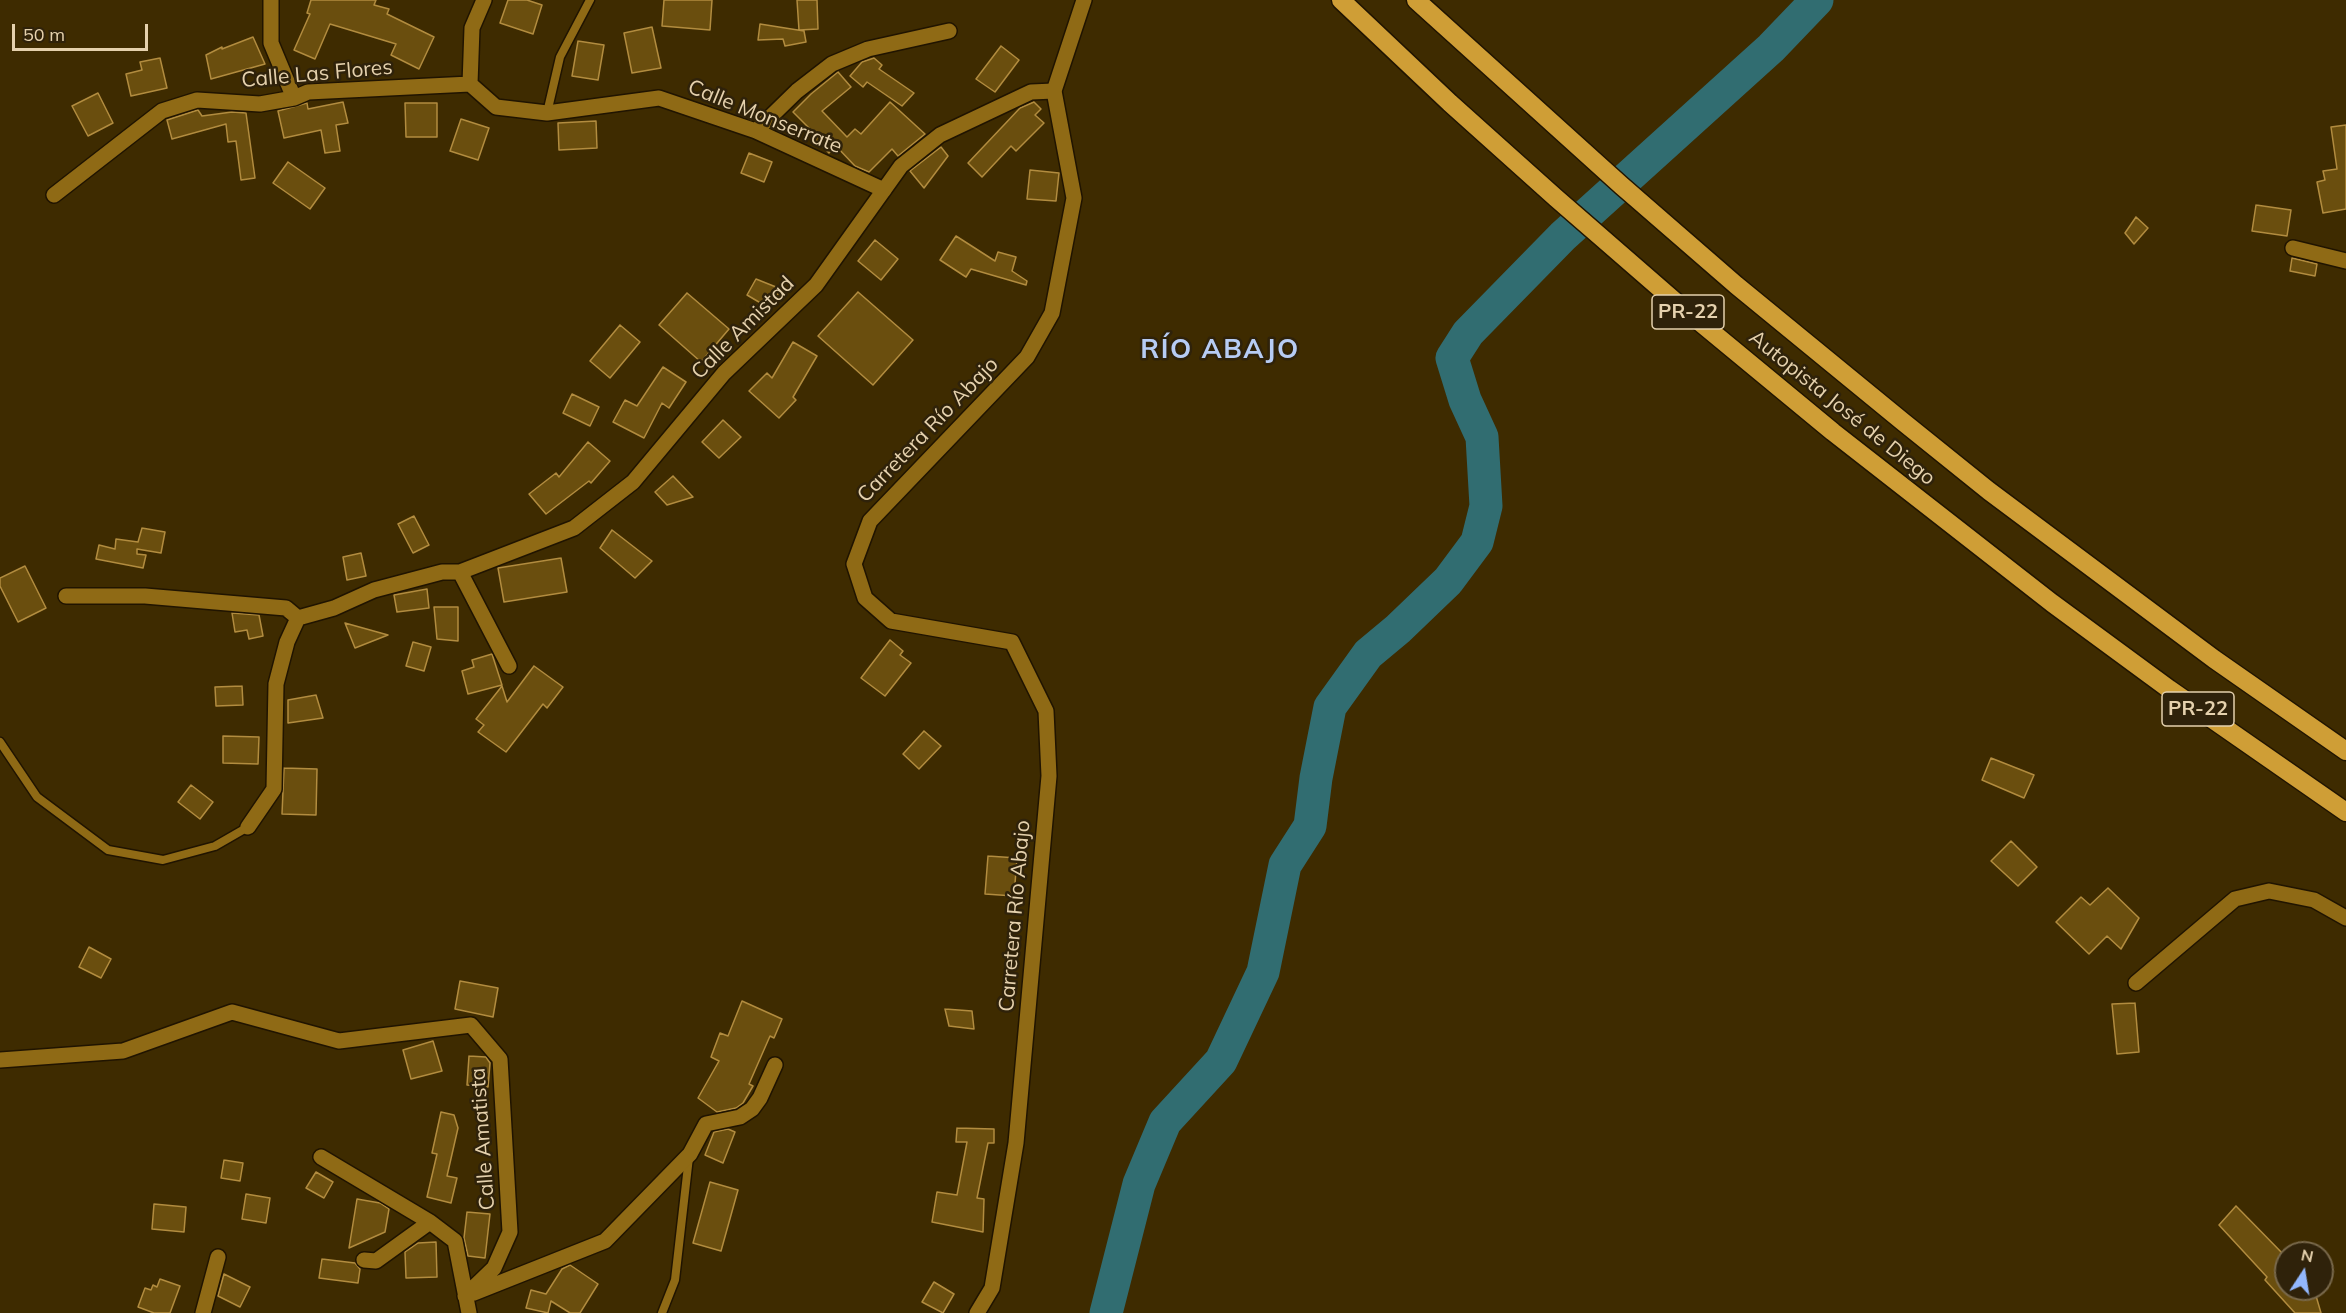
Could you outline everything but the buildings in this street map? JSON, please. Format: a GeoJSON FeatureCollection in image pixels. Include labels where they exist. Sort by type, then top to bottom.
{"type":"FeatureCollection","features":[{"type":"Feature","properties":{"kind":"highway","name":"Autopista José de Diego"},"geometry":{"type":"LineString","coordinates":[[1341,0],[1450,103],[1706,327],[1833,432],[2052,603],[2169,689],[2346,812]]}},
{"type":"Feature","properties":{"kind":"highway","name":"Autopista José de Diego"},"geometry":{"type":"LineString","coordinates":[[1416,0],[1622,186],[1736,285],[1902,421],[2088,566],[2214,659],[2346,751]]}},
{"type":"Feature","properties":{"kind":"street"},"geometry":{"type":"LineString","coordinates":[[271,0],[271,43],[294,98]]}},
{"type":"Feature","properties":{"kind":"street"},"geometry":{"type":"LineString","coordinates":[[470,84],[472,28],[484,0]]}},
{"type":"Feature","properties":{"kind":"street","name":"Carretera Río Abajo"},"geometry":{"type":"LineString","coordinates":[[976,1313],[992,1288],[1016,1143],[1049,776],[1046,711],[1012,642],[891,621],[865,598],[854,564],[870,521],[1027,357],[1052,313],[1074,198],[1054,91],[1084,0]]}},
{"type":"Feature","properties":{"kind":"street"},"geometry":{"type":"LineString","coordinates":[[756,131],[797,91],[832,64],[868,49],[949,31]]}},
{"type":"Feature","properties":{"kind":"street","name":"Calle Las Flores"},"geometry":{"type":"LineString","coordinates":[[54,195],[162,111],[197,100],[260,104],[294,98],[308,92],[470,84]]}},
{"type":"Feature","properties":{"kind":"street","name":"Calle Monserrate"},"geometry":{"type":"LineString","coordinates":[[470,84],[496,106],[547,113],[659,98],[756,131],[884,190]]}},
{"type":"Feature","properties":{"kind":"street","name":"Calle Amistad"},"geometry":{"type":"LineString","coordinates":[[298,618],[334,608],[374,590],[442,572],[460,572],[574,528],[633,482],[724,373],[816,285],[901,166],[940,135],[1031,92],[1054,91]]}},
{"type":"Feature","properties":{"kind":"street"},"geometry":{"type":"LineString","coordinates":[[2293,248],[2346,261]]}},
{"type":"Feature","properties":{"kind":"street"},"geometry":{"type":"LineString","coordinates":[[460,572],[509,666]]}},
{"type":"Feature","properties":{"kind":"street"},"geometry":{"type":"LineString","coordinates":[[66,596],[145,596],[286,608],[298,618],[288,642],[276,684],[274,789],[248,827]]}},
{"type":"Feature","properties":{"kind":"street"},"geometry":{"type":"LineString","coordinates":[[2136,983],[2235,899],[2269,891],[2314,900],[2346,918]]}},
{"type":"Feature","properties":{"kind":"street","name":"Calle Amatista"},"geometry":{"type":"LineString","coordinates":[[0,1060],[123,1051],[232,1012],[339,1041],[471,1025],[500,1059],[510,1232],[495,1268],[465,1296]]}},
{"type":"Feature","properties":{"kind":"street"},"geometry":{"type":"LineString","coordinates":[[465,1296],[605,1241],[690,1154],[706,1124],[740,1117],[752,1109],[760,1098],[775,1065]]}},
{"type":"Feature","properties":{"kind":"street"},"geometry":{"type":"LineString","coordinates":[[321,1157],[430,1222],[455,1241],[460,1256],[469,1313]]}},
{"type":"Feature","properties":{"kind":"street"},"geometry":{"type":"LineString","coordinates":[[364,1260],[376,1262],[430,1222]]}},
{"type":"Feature","properties":{"kind":"street"},"geometry":{"type":"LineString","coordinates":[[202,1313],[218,1257]]}},
{"type":"Feature","properties":{"kind":"lane"},"geometry":{"type":"LineString","coordinates":[[547,113],[560,57],[590,0]]}},
{"type":"Feature","properties":{"kind":"lane"},"geometry":{"type":"LineString","coordinates":[[0,742],[37,797],[108,850],[163,860],[216,846],[248,827]]}},
{"type":"Feature","properties":{"kind":"lane"},"geometry":{"type":"LineString","coordinates":[[662,1313],[675,1280],[690,1154]]}},
{"type":"Feature","properties":{"kind":"waterway"},"geometry":{"type":"LineString","coordinates":[[1106,1313],[1139,1184],[1165,1122],[1221,1061],[1263,972],[1285,865],[1310,826],[1316,778],[1330,707],[1368,654],[1448,581],[1477,542],[1486,506],[1482,437],[1465,400],[1452,358],[1468,333],[1563,236],[1771,48],[1817,0]]}},
{"type":"Feature","properties":{"kind":"district","name":"RÍO ABAJO"},"geometry":{"type":"Point","coordinates":[1220,350]}}]}
